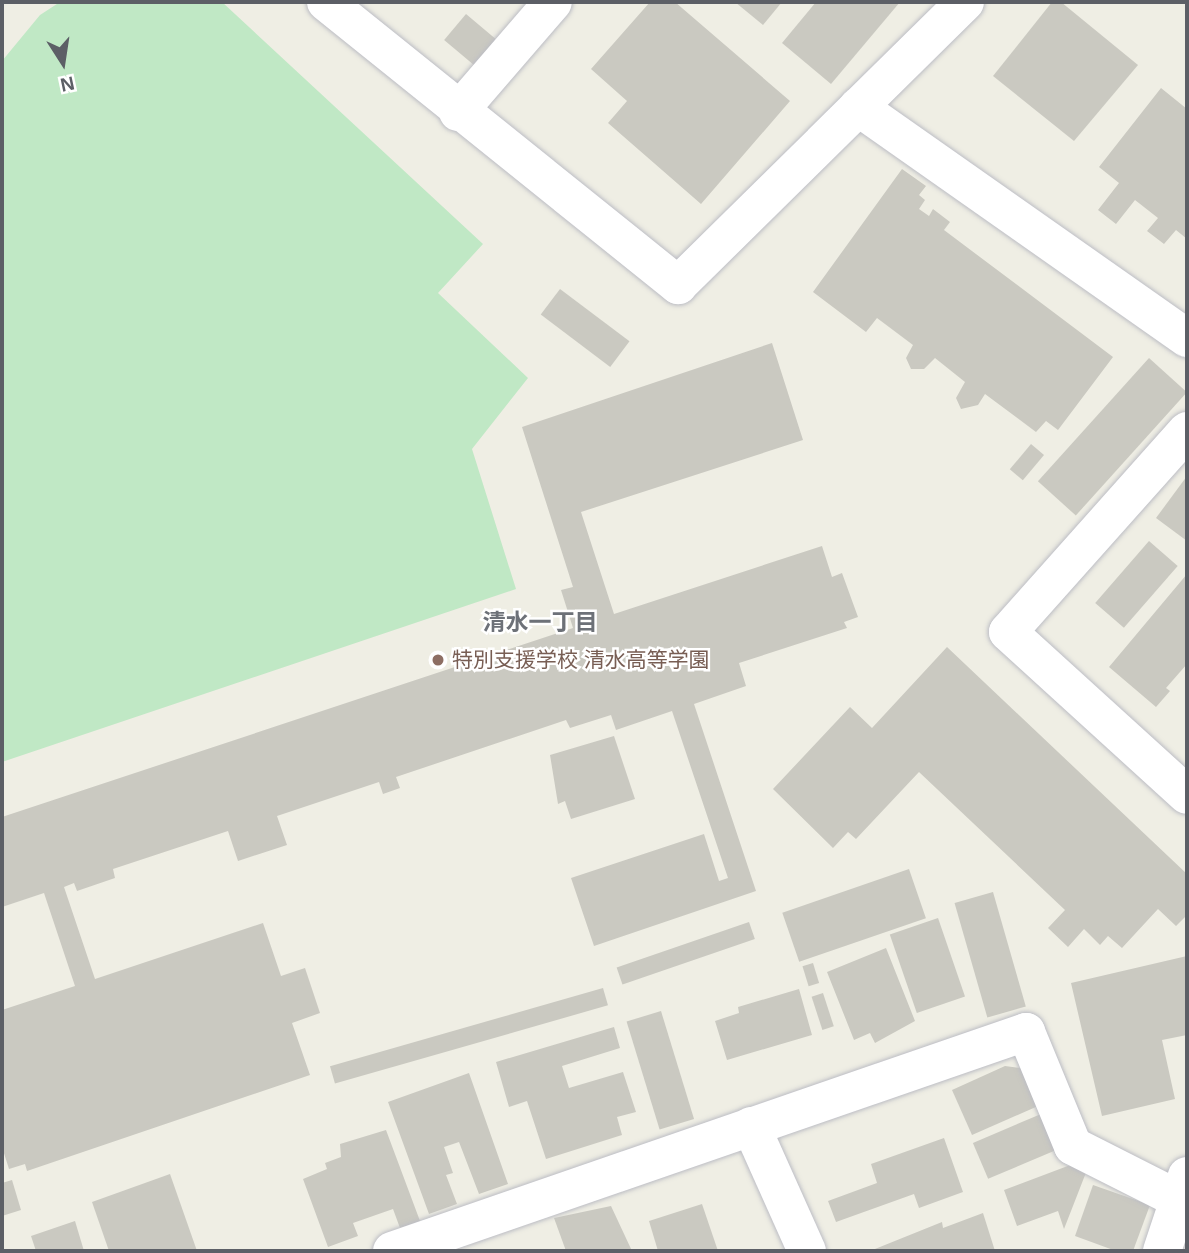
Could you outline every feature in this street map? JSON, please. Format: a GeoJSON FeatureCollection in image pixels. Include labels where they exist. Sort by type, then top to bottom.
{"type":"FeatureCollection","features":[{"type":"Feature","properties":{"kind":"street"},"geometry":{"type":"LineString","coordinates":[[326,2],[458,112],[678,285],[965,2]]}},
{"type":"Feature","properties":{"kind":"street"},"geometry":{"type":"LineString","coordinates":[[458,112],[553,2]]}},
{"type":"Feature","properties":{"kind":"street"},"geometry":{"type":"LineString","coordinates":[[858,107],[1187,338]]}},
{"type":"Feature","properties":{"kind":"street"},"geometry":{"type":"LineString","coordinates":[[1187,431],[1008,632],[1187,795]]}},
{"type":"Feature","properties":{"kind":"street"},"geometry":{"type":"LineString","coordinates":[[392,1251],[1026,1032],[1073,1146],[1183,1188],[1170,1249]]}},
{"type":"Feature","properties":{"kind":"street"},"geometry":{"type":"LineString","coordinates":[[751,1126],[807,1251]]}},
{"type":"Feature","properties":{"kind":"green space"},"geometry":{"type":"Polygon","coordinates":[[[60,2],[222,2],[483,244],[438,293],[528,378],[472,449],[516,589],[2,762],[2,61],[40,15],[60,2]]]}},
{"type":"Feature","properties":{"kind":"building"},"geometry":{"type":"Polygon","coordinates":[[[650,2],[675,2],[790,101],[701,204],[608,123],[627,101],[591,69],[650,2]]]}},
{"type":"Feature","properties":{"kind":"building"},"geometry":{"type":"Polygon","coordinates":[[[735,2],[782,2],[763,25],[735,2]]]}},
{"type":"Feature","properties":{"kind":"building"},"geometry":{"type":"Polygon","coordinates":[[[816,2],[900,2],[831,84],[782,43],[816,2]]]}},
{"type":"Feature","properties":{"kind":"building"},"geometry":{"type":"Polygon","coordinates":[[[1052,2],[1061,2],[1138,65],[1074,141],[993,76],[1052,2]]]}},
{"type":"Feature","properties":{"kind":"building"},"geometry":{"type":"Polygon","coordinates":[[[466,14],[506,47],[484,73],[444,40],[466,14]]]}},
{"type":"Feature","properties":{"kind":"building"},"geometry":{"type":"Polygon","coordinates":[[[1161,88],[1187,109],[1187,239],[1176,230],[1164,244],[1147,231],[1158,218],[1135,200],[1116,224],[1098,210],[1119,183],[1099,167],[1161,88]]]}},
{"type":"Feature","properties":{"kind":"building"},"geometry":{"type":"Polygon","coordinates":[[[902,169],[926,186],[919,195],[925,200],[919,209],[929,216],[933,209],[950,222],[944,230],[1113,357],[1058,430],[1046,421],[1036,432],[985,394],[978,405],[961,409],[956,398],[965,382],[935,358],[924,369],[911,369],[906,358],[913,345],[877,318],[866,332],[813,292],[902,169]]]}},
{"type":"Feature","properties":{"kind":"building"},"geometry":{"type":"Polygon","coordinates":[[[560,289],[629,341],[610,367],[541,315],[560,289]]]}},
{"type":"Feature","properties":{"kind":"building"},"geometry":{"type":"Polygon","coordinates":[[[772,343],[803,440],[581,512],[614,614],[822,546],[832,577],[842,573],[858,617],[844,622],[847,628],[739,663],[746,686],[694,704],[756,891],[594,946],[571,878],[704,834],[719,881],[728,878],[672,711],[616,730],[611,715],[570,728],[566,720],[396,777],[400,788],[383,794],[379,782],[277,816],[287,845],[238,861],[228,831],[113,869],[115,878],[77,891],[74,883],[64,887],[95,979],[263,923],[281,976],[305,968],[320,1013],[292,1023],[310,1075],[27,1171],[25,1164],[9,1169],[2,1147],[2,1010],[75,986],[44,893],[2,907],[2,817],[573,628],[561,590],[573,587],[522,427],[772,343]]]}},
{"type":"Feature","properties":{"kind":"building"},"geometry":{"type":"Polygon","coordinates":[[[1149,358],[1187,392],[1076,515],[1038,481],[1149,358]]]}},
{"type":"Feature","properties":{"kind":"building"},"geometry":{"type":"Polygon","coordinates":[[[1031,444],[1044,455],[1023,480],[1010,469],[1031,444]]]}},
{"type":"Feature","properties":{"kind":"building"},"geometry":{"type":"Polygon","coordinates":[[[1187,476],[1187,541],[1156,518],[1187,476]]]}},
{"type":"Feature","properties":{"kind":"building"},"geometry":{"type":"Polygon","coordinates":[[[1149,541],[1178,566],[1124,628],[1095,603],[1149,541]]]}},
{"type":"Feature","properties":{"kind":"building"},"geometry":{"type":"Polygon","coordinates":[[[1187,574],[1187,664],[1166,688],[1170,691],[1156,707],[1109,667],[1187,574]]]}},
{"type":"Feature","properties":{"kind":"building"},"geometry":{"type":"Polygon","coordinates":[[[947,647],[1187,874],[1187,915],[1176,926],[1158,909],[1122,948],[1108,936],[1100,945],[1084,929],[1068,947],[1048,928],[1065,910],[919,772],[856,839],[848,832],[833,848],[773,789],[850,707],[872,728],[947,647]]]}},
{"type":"Feature","properties":{"kind":"building"},"geometry":{"type":"Polygon","coordinates":[[[614,736],[635,799],[571,819],[565,801],[558,804],[550,755],[614,736]]]}},
{"type":"Feature","properties":{"kind":"building"},"geometry":{"type":"Polygon","coordinates":[[[909,869],[926,918],[799,962],[782,913],[909,869]]]}},
{"type":"Feature","properties":{"kind":"building"},"geometry":{"type":"Polygon","coordinates":[[[993,892],[1026,1006],[987,1017],[955,903],[993,892]]]}},
{"type":"Feature","properties":{"kind":"building"},"geometry":{"type":"Polygon","coordinates":[[[938,918],[965,996],[917,1013],[890,935],[938,918]]]}},
{"type":"Feature","properties":{"kind":"building"},"geometry":{"type":"Polygon","coordinates":[[[749,922],[755,939],[622,985],[617,968],[749,922]]]}},
{"type":"Feature","properties":{"kind":"building"},"geometry":{"type":"Polygon","coordinates":[[[886,948],[915,1021],[875,1043],[870,1033],[854,1040],[827,972],[886,948]]]}},
{"type":"Feature","properties":{"kind":"building"},"geometry":{"type":"Polygon","coordinates":[[[1187,956],[1187,1035],[1162,1040],[1175,1099],[1102,1116],[1071,983],[1187,956]]]}},
{"type":"Feature","properties":{"kind":"building"},"geometry":{"type":"Polygon","coordinates":[[[813,963],[819,983],[809,986],[802,966],[813,963]]]}},
{"type":"Feature","properties":{"kind":"building"},"geometry":{"type":"Polygon","coordinates":[[[603,988],[608,1005],[335,1084],[330,1066],[603,988]]]}},
{"type":"Feature","properties":{"kind":"building"},"geometry":{"type":"Polygon","coordinates":[[[799,989],[812,1035],[727,1060],[715,1021],[739,1013],[738,1007],[799,989]]]}},
{"type":"Feature","properties":{"kind":"building"},"geometry":{"type":"Polygon","coordinates":[[[823,993],[834,1026],[822,1030],[812,997],[823,993]]]}},
{"type":"Feature","properties":{"kind":"building"},"geometry":{"type":"Polygon","coordinates":[[[661,1011],[694,1119],[660,1130],[627,1022],[661,1011]]]}},
{"type":"Feature","properties":{"kind":"building"},"geometry":{"type":"Polygon","coordinates":[[[614,1027],[620,1048],[562,1066],[569,1088],[623,1072],[636,1112],[617,1117],[622,1135],[546,1159],[527,1101],[509,1107],[496,1062],[614,1027]]]}},
{"type":"Feature","properties":{"kind":"building"},"geometry":{"type":"Polygon","coordinates":[[[1005,1066],[1021,1068],[1038,1106],[972,1135],[952,1090],[1005,1066]]]}},
{"type":"Feature","properties":{"kind":"building"},"geometry":{"type":"Polygon","coordinates":[[[469,1073],[508,1184],[479,1194],[459,1142],[444,1147],[453,1173],[446,1175],[457,1204],[429,1214],[388,1102],[469,1073]]]}},
{"type":"Feature","properties":{"kind":"building"},"geometry":{"type":"Polygon","coordinates":[[[1041,1114],[1056,1150],[988,1179],[973,1143],[1041,1114]]]}},
{"type":"Feature","properties":{"kind":"building"},"geometry":{"type":"Polygon","coordinates":[[[386,1130],[420,1221],[400,1228],[393,1209],[353,1223],[358,1236],[328,1247],[303,1179],[327,1169],[325,1163],[341,1157],[340,1144],[386,1130]]]}},
{"type":"Feature","properties":{"kind":"building"},"geometry":{"type":"Polygon","coordinates":[[[944,1138],[963,1192],[919,1208],[914,1194],[836,1222],[828,1201],[877,1183],[871,1164],[944,1138]]]}},
{"type":"Feature","properties":{"kind":"building"},"geometry":{"type":"Polygon","coordinates":[[[1073,1164],[1087,1170],[1064,1229],[1058,1211],[1017,1226],[1004,1190],[1073,1164]]]}},
{"type":"Feature","properties":{"kind":"building"},"geometry":{"type":"Polygon","coordinates":[[[170,1174],[197,1251],[109,1251],[92,1202],[170,1174]]]}},
{"type":"Feature","properties":{"kind":"building"},"geometry":{"type":"Polygon","coordinates":[[[12,1180],[21,1210],[2,1216],[2,1183],[12,1180]]]}},
{"type":"Feature","properties":{"kind":"building"},"geometry":{"type":"Polygon","coordinates":[[[1093,1185],[1150,1205],[1133,1251],[1116,1251],[1075,1236],[1093,1185]]]}},
{"type":"Feature","properties":{"kind":"building"},"geometry":{"type":"Polygon","coordinates":[[[702,1204],[718,1251],[658,1251],[649,1221],[702,1204]]]}},
{"type":"Feature","properties":{"kind":"building"},"geometry":{"type":"Polygon","coordinates":[[[611,1206],[632,1251],[566,1251],[554,1218],[611,1206]]]}},
{"type":"Feature","properties":{"kind":"building"},"geometry":{"type":"Polygon","coordinates":[[[983,1213],[995,1251],[870,1251],[942,1222],[943,1228],[983,1213]]]}},
{"type":"Feature","properties":{"kind":"building"},"geometry":{"type":"Polygon","coordinates":[[[75,1221],[84,1251],[36,1251],[31,1236],[75,1221]]]}},
{"type":"Feature","properties":{"kind":"place","name":"特別支援学校 清水高等学園"},"geometry":{"type":"Point","coordinates":[438,660]}},
{"type":"Feature","properties":{"kind":"district","name":"清水一丁目"},"geometry":{"type":"Point","coordinates":[540,622]}}]}
